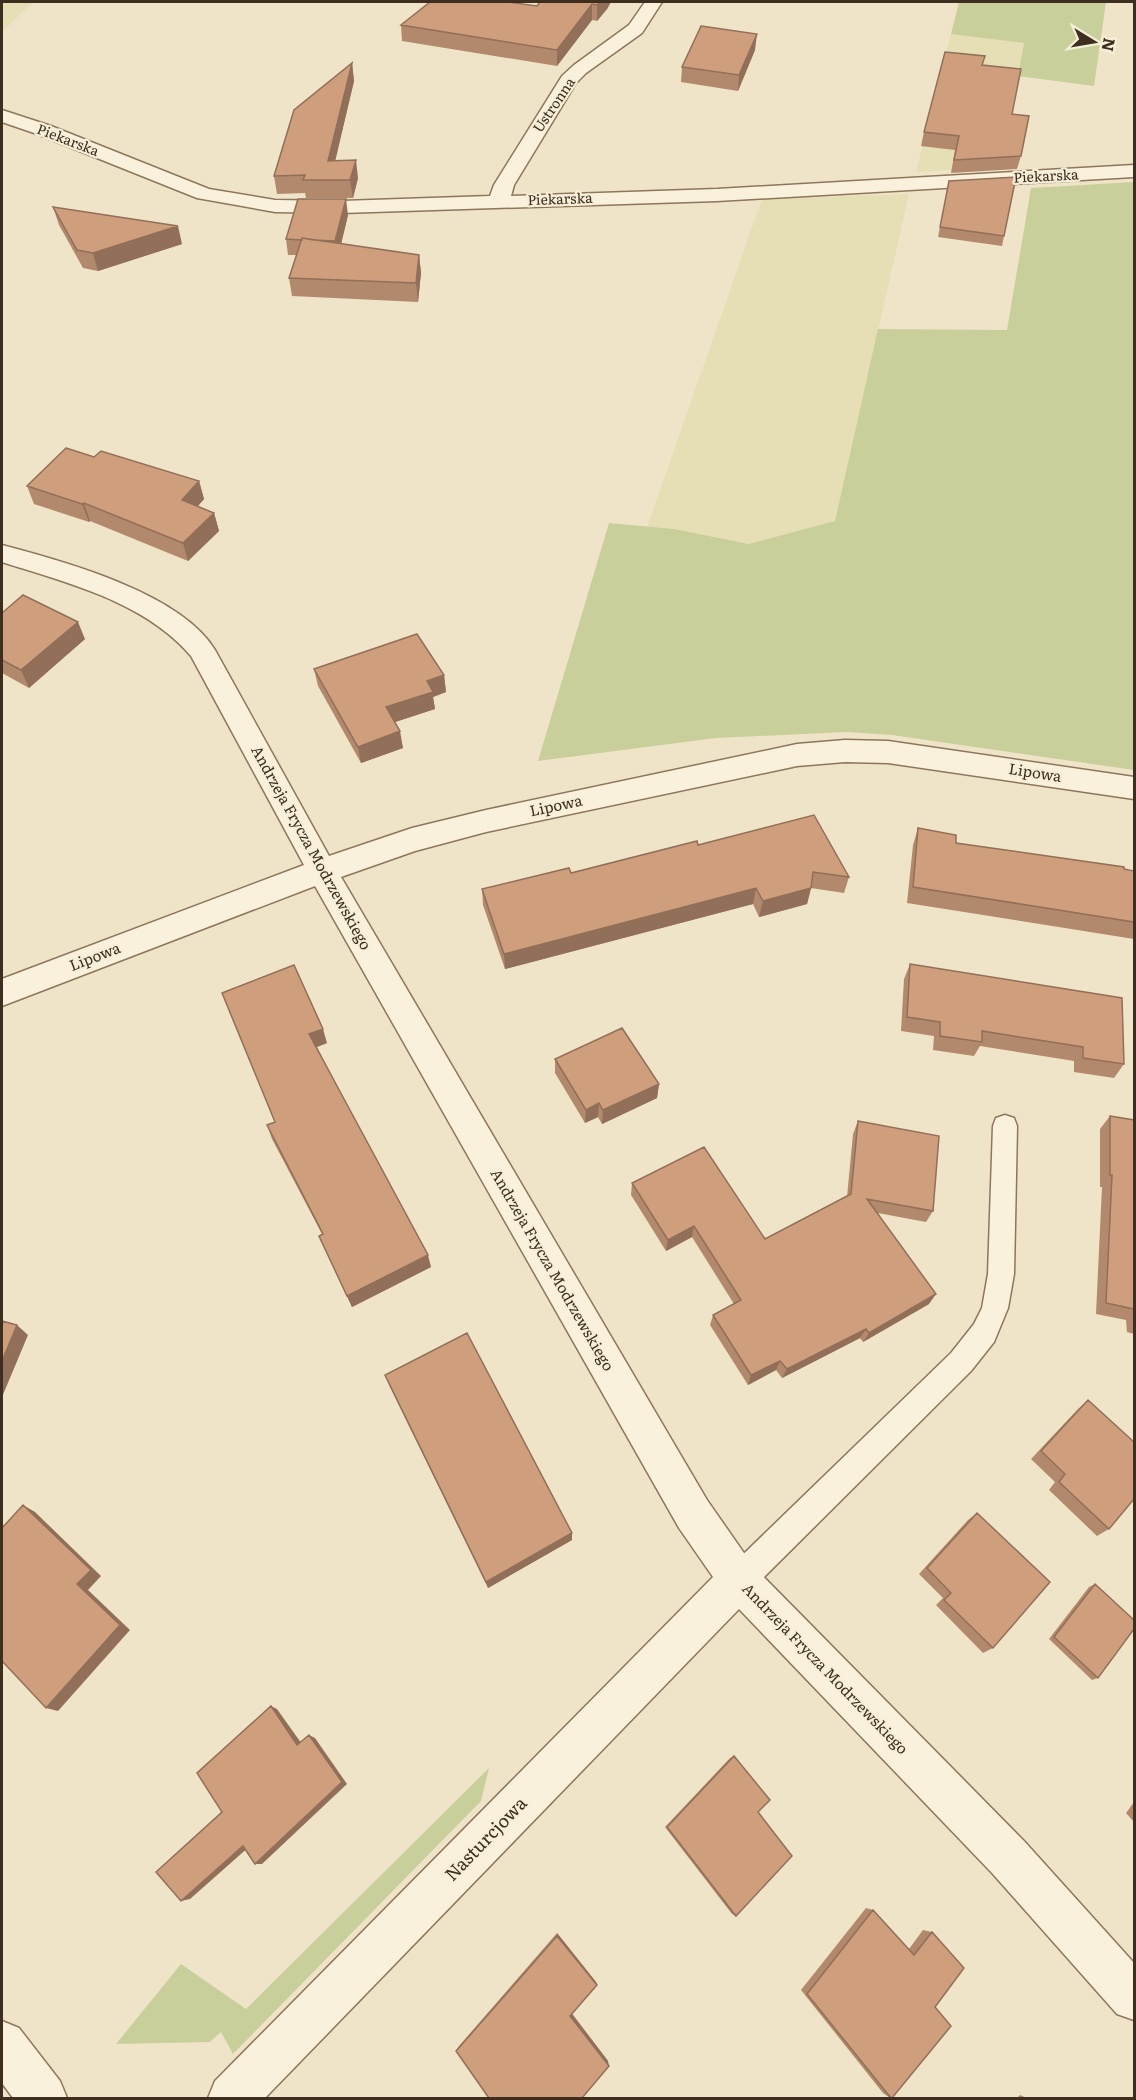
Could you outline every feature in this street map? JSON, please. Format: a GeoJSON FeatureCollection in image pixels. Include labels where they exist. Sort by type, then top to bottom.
{"type":"FeatureCollection","features":[{"type":"Feature","properties":{"kind":"street","name":"Ustronna"},"geometry":{"type":"LineString","coordinates":[[499,201],[504,185],[562,89],[580,69],[636,30],[653,2]]}},
{"type":"Feature","properties":{"kind":"street","name":"Piekarska"},"geometry":{"type":"LineString","coordinates":[[2,116],[104,154],[178,185],[224,199],[275,206],[717,195],[1134,171]]}},
{"type":"Feature","properties":{"kind":"street","name":"Andrzeja Frycza Modrzewskiego"},"geometry":{"type":"LineString","coordinates":[[2,553],[65,573],[137,601],[180,628],[201,650],[322,871],[693,1514],[739,1580],[1008,1857],[1134,1997]]}},
{"type":"Feature","properties":{"kind":"street","name":"Lipowa"},"geometry":{"type":"LineString","coordinates":[[2,993],[322,871],[412,840],[476,824],[797,755],[845,751],[888,752],[1134,788]]}},
{"type":"Feature","properties":{"kind":"street","name":"Nasturcjowa"},"geometry":{"type":"LineString","coordinates":[[232,2098],[739,1580]]}},
{"type":"Feature","properties":{"kind":"street"},"geometry":{"type":"LineString","coordinates":[[2,2045],[43,2098]]}},
{"type":"Feature","properties":{"kind":"lane"},"geometry":{"type":"LineString","coordinates":[[739,1580],[960,1362],[984,1333],[995,1308],[1001,1274],[1005,1126]]}},
{"type":"Feature","properties":{"kind":"shaded area"},"geometry":{"type":"Polygon","coordinates":[[[2,2],[33,2],[2,32],[2,2]]]}},
{"type":"Feature","properties":{"kind":"shaded area"},"geometry":{"type":"Polygon","coordinates":[[[951,34],[1025,43],[1001,167],[916,172],[951,34]]]}},
{"type":"Feature","properties":{"kind":"shaded area"},"geometry":{"type":"Polygon","coordinates":[[[909,194],[835,521],[784,541],[749,544],[674,529],[647,527],[762,199],[909,194]]]}},
{"type":"Feature","properties":{"kind":"green space"},"geometry":{"type":"Polygon","coordinates":[[[959,2],[1106,2],[1094,86],[1018,76],[1024,43],[951,34],[959,2]]]}},
{"type":"Feature","properties":{"kind":"green space"},"geometry":{"type":"Polygon","coordinates":[[[1134,182],[1134,770],[892,735],[847,732],[716,738],[538,761],[609,523],[674,529],[749,544],[835,521],[878,329],[1007,330],[1031,188],[1134,182]]]}},
{"type":"Feature","properties":{"kind":"green space"},"geometry":{"type":"Polygon","coordinates":[[[489,1768],[481,1801],[233,2054],[221,2032],[210,2042],[116,2044],[181,1964],[246,2009],[489,1768]]]}},
{"type":"Feature","properties":{"kind":"building"},"geometry":{"type":"Polygon","coordinates":[[[430,2],[508,2],[537,6],[540,2],[600,2],[597,5],[592,4],[557,50],[401,25],[430,2]]]}},
{"type":"Feature","properties":{"kind":"building"},"geometry":{"type":"Polygon","coordinates":[[[701,26],[757,34],[739,75],[682,67],[701,26]]]}},
{"type":"Feature","properties":{"kind":"building"},"geometry":{"type":"Polygon","coordinates":[[[945,52],[985,56],[982,65],[1021,69],[1012,114],[1029,116],[1021,156],[954,160],[959,136],[924,132],[945,52]]]}},
{"type":"Feature","properties":{"kind":"building"},"geometry":{"type":"Polygon","coordinates":[[[352,63],[328,161],[356,160],[350,180],[303,180],[305,175],[274,176],[294,110],[352,63]]]}},
{"type":"Feature","properties":{"kind":"building"},"geometry":{"type":"Polygon","coordinates":[[[1016,177],[1004,236],[940,227],[949,181],[1016,177]]]}},
{"type":"Feature","properties":{"kind":"building"},"geometry":{"type":"Polygon","coordinates":[[[298,199],[346,199],[335,241],[286,239],[298,199]]]}},
{"type":"Feature","properties":{"kind":"building"},"geometry":{"type":"Polygon","coordinates":[[[53,207],[178,226],[93,253],[77,250],[53,207]]]}},
{"type":"Feature","properties":{"kind":"building"},"geometry":{"type":"Polygon","coordinates":[[[302,238],[419,255],[416,283],[289,278],[302,238]]]}},
{"type":"Feature","properties":{"kind":"building"},"geometry":{"type":"Polygon","coordinates":[[[66,448],[94,457],[101,451],[199,481],[182,500],[214,513],[183,543],[84,503],[27,486],[66,448]]]}},
{"type":"Feature","properties":{"kind":"building"},"geometry":{"type":"Polygon","coordinates":[[[23,595],[78,622],[21,670],[2,660],[2,613],[23,595]]]}},
{"type":"Feature","properties":{"kind":"building"},"geometry":{"type":"Polygon","coordinates":[[[417,634],[444,675],[427,681],[433,692],[386,707],[400,731],[358,747],[314,669],[417,634]]]}},
{"type":"Feature","properties":{"kind":"building"},"geometry":{"type":"Polygon","coordinates":[[[814,815],[849,877],[813,872],[811,888],[763,901],[756,888],[504,954],[482,889],[569,868],[571,873],[697,841],[698,845],[814,815]]]}},
{"type":"Feature","properties":{"kind":"building"},"geometry":{"type":"Polygon","coordinates":[[[918,828],[956,835],[956,843],[1124,867],[1124,869],[1134,871],[1134,922],[913,887],[918,828]]]}},
{"type":"Feature","properties":{"kind":"building"},"geometry":{"type":"Polygon","coordinates":[[[910,964],[1122,998],[1124,1064],[1083,1058],[1083,1047],[982,1031],[982,1042],[940,1036],[940,1022],[907,1017],[910,964]]]}},
{"type":"Feature","properties":{"kind":"building"},"geometry":{"type":"Polygon","coordinates":[[[294,965],[323,1029],[309,1034],[428,1255],[347,1296],[319,1236],[323,1234],[267,1125],[275,1122],[222,993],[294,965]]]}},
{"type":"Feature","properties":{"kind":"building"},"geometry":{"type":"Polygon","coordinates":[[[622,1028],[659,1084],[603,1110],[599,1103],[586,1110],[555,1059],[622,1028]]]}},
{"type":"Feature","properties":{"kind":"building"},"geometry":{"type":"Polygon","coordinates":[[[1110,1116],[1134,1120],[1134,1309],[1106,1303],[1112,1175],[1110,1175],[1110,1116]]]}},
{"type":"Feature","properties":{"kind":"building"},"geometry":{"type":"Polygon","coordinates":[[[858,1121],[939,1136],[933,1211],[867,1199],[936,1294],[869,1333],[866,1329],[787,1369],[780,1361],[751,1375],[713,1315],[741,1300],[694,1226],[668,1240],[632,1183],[704,1147],[765,1239],[851,1194],[858,1121]]]}},
{"type":"Feature","properties":{"kind":"building"},"geometry":{"type":"Polygon","coordinates":[[[2,1321],[17,1325],[2,1361],[2,1321]]]}},
{"type":"Feature","properties":{"kind":"building"},"geometry":{"type":"Polygon","coordinates":[[[467,1333],[572,1533],[486,1582],[385,1375],[467,1333]]]}},
{"type":"Feature","properties":{"kind":"building"},"geometry":{"type":"Polygon","coordinates":[[[1088,1400],[1134,1442],[1134,1499],[1109,1529],[1059,1482],[1065,1474],[1041,1451],[1088,1400]]]}},
{"type":"Feature","properties":{"kind":"building"},"geometry":{"type":"Polygon","coordinates":[[[23,1505],[91,1570],[77,1584],[120,1625],[46,1708],[2,1661],[2,1528],[23,1505]]]}},
{"type":"Feature","properties":{"kind":"building"},"geometry":{"type":"Polygon","coordinates":[[[977,1513],[1050,1582],[993,1648],[944,1600],[951,1593],[927,1568],[977,1513]]]}},
{"type":"Feature","properties":{"kind":"building"},"geometry":{"type":"Polygon","coordinates":[[[1095,1584],[1134,1620],[1134,1629],[1098,1678],[1054,1637],[1095,1584]]]}},
{"type":"Feature","properties":{"kind":"building"},"geometry":{"type":"Polygon","coordinates":[[[271,1706],[297,1745],[309,1735],[342,1782],[255,1864],[243,1846],[181,1901],[156,1872],[222,1812],[197,1773],[271,1706]]]}},
{"type":"Feature","properties":{"kind":"building"},"geometry":{"type":"Polygon","coordinates":[[[734,1756],[770,1800],[758,1812],[792,1856],[736,1916],[667,1827],[734,1756]]]}},
{"type":"Feature","properties":{"kind":"building"},"geometry":{"type":"Polygon","coordinates":[[[873,1910],[914,1955],[932,1932],[964,1968],[935,2007],[951,2026],[892,2098],[807,1994],[873,1910]]]}},
{"type":"Feature","properties":{"kind":"building"},"geometry":{"type":"Polygon","coordinates":[[[557,1936],[597,1985],[570,2016],[609,2066],[582,2098],[489,2098],[456,2051],[557,1936]]]}}]}
